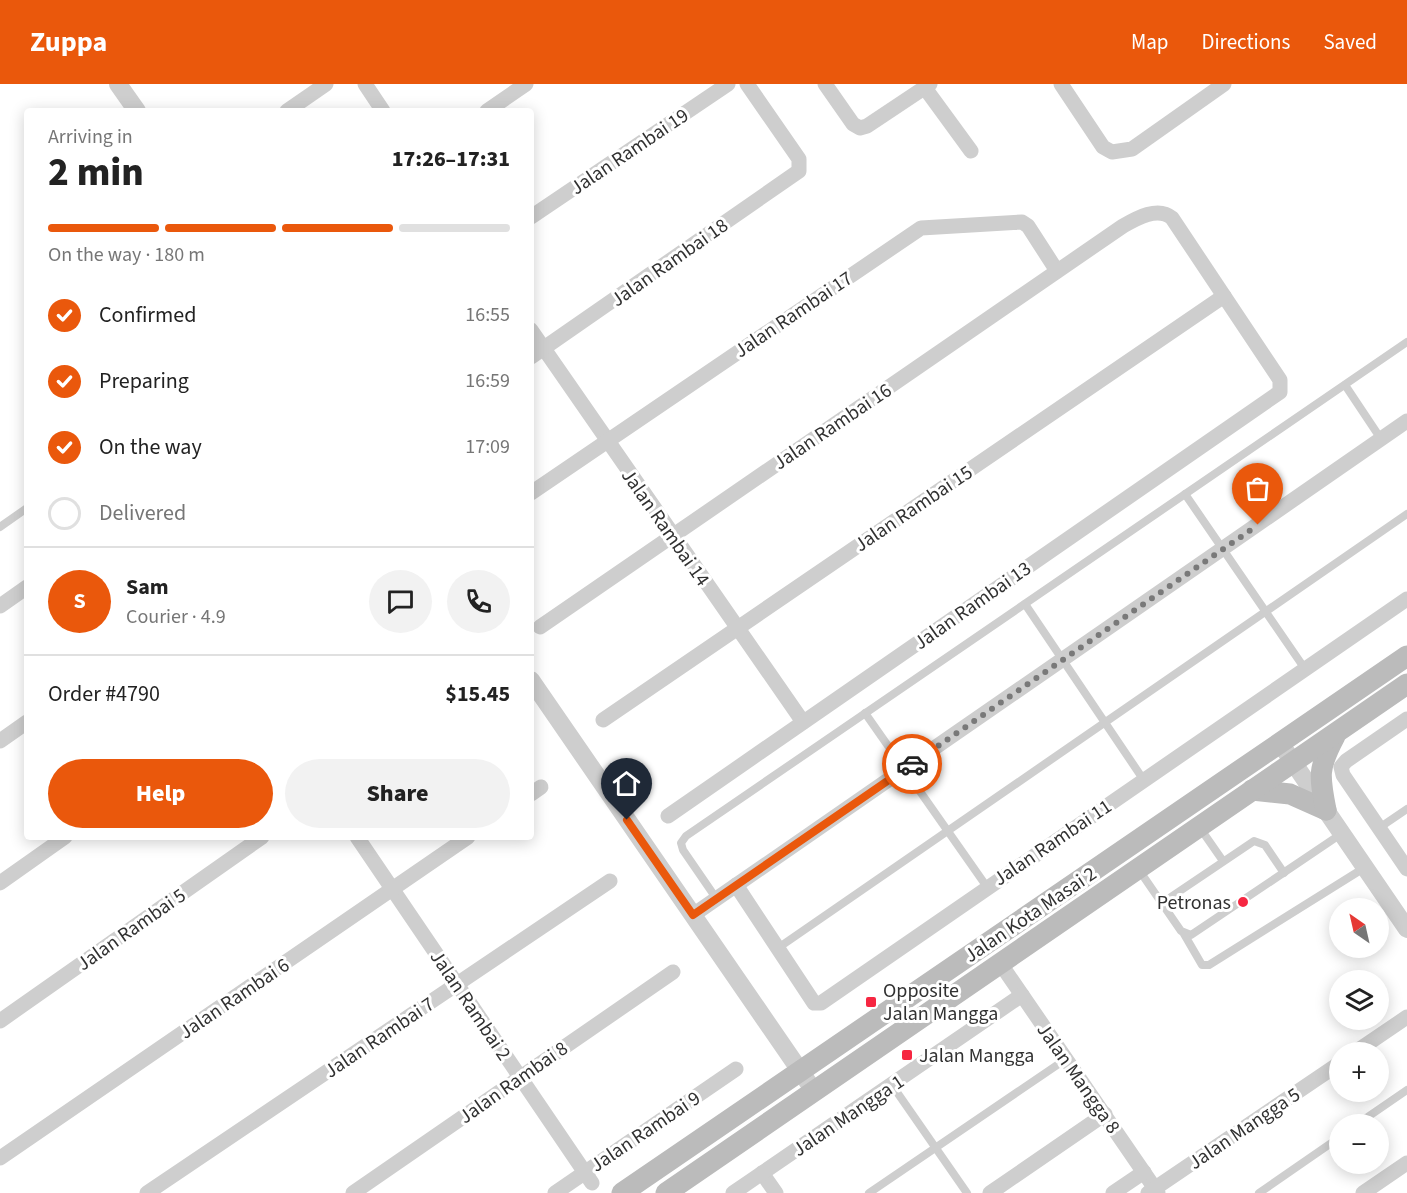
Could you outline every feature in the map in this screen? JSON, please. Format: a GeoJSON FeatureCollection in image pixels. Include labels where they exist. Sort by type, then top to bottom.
{"type":"FeatureCollection","features":[{"type":"Feature","properties":{"kind":"main road","name":"Jalan Kota Masai 2"},"geometry":{"type":"LineString","coordinates":[[622,1193],[1407,656]]}},
{"type":"Feature","properties":{"kind":"main road","name":"Jalan Kota Masai 2"},"geometry":{"type":"LineString","coordinates":[[666,1193],[1407,684]]}},
{"type":"Feature","properties":{"kind":"main road"},"geometry":{"type":"LineString","coordinates":[[1326,810],[1321,785],[1322,762],[1336,732]]}},
{"type":"Feature","properties":{"kind":"main road"},"geometry":{"type":"LineString","coordinates":[[1252,790],[1290,794],[1326,810]]}},
{"type":"Feature","properties":{"kind":"street"},"geometry":{"type":"LineString","coordinates":[[118,84],[135,108]]}},
{"type":"Feature","properties":{"kind":"street"},"geometry":{"type":"LineString","coordinates":[[291,108],[326,84]]}},
{"type":"Feature","properties":{"kind":"street"},"geometry":{"type":"LineString","coordinates":[[365,84],[381,108]]}},
{"type":"Feature","properties":{"kind":"street"},"geometry":{"type":"LineString","coordinates":[[491,108],[526,84]]}},
{"type":"Feature","properties":{"kind":"street","name":"Jalan Rambai 19"},"geometry":{"type":"LineString","coordinates":[[534,215],[728,84]]}},
{"type":"Feature","properties":{"kind":"street","name":"Jalan Rambai 18"},"geometry":{"type":"LineString","coordinates":[[537,353],[794,175],[800,167],[799,159],[747,84]]}},
{"type":"Feature","properties":{"kind":"street"},"geometry":{"type":"LineString","coordinates":[[825,84],[856,126],[864,128],[927,86],[971,151]]}},
{"type":"Feature","properties":{"kind":"street"},"geometry":{"type":"LineString","coordinates":[[1061,84],[1108,151],[1130,150],[1205,89],[1224,84]]}},
{"type":"Feature","properties":{"kind":"street","name":"Jalan Rambai 16"},"geometry":{"type":"LineString","coordinates":[[540,627],[1124,226],[1144,215],[1170,216],[1224,296]]}},
{"type":"Feature","properties":{"kind":"street","name":"Jalan Rambai 17"},"geometry":{"type":"LineString","coordinates":[[534,491],[921,228],[1022,222],[1028,226],[1057,272]]}},
{"type":"Feature","properties":{"kind":"street","name":"Jalan Rambai 13"},"geometry":{"type":"LineString","coordinates":[[668,816],[1276,395],[1281,388],[1280,380],[1224,296]]}},
{"type":"Feature","properties":{"kind":"street","name":"Jalan Rambai 15"},"geometry":{"type":"LineString","coordinates":[[603,720],[1224,296]]}},
{"type":"Feature","properties":{"kind":"street","name":"Jalan Rambai 14"},"geometry":{"type":"LineString","coordinates":[[537,353],[606,442],[803,722]]}},
{"type":"Feature","properties":{"kind":"street"},"geometry":{"type":"LineString","coordinates":[[693,915],[1382,439],[1405,426]]}},
{"type":"Feature","properties":{"kind":"street"},"geometry":{"type":"LineString","coordinates":[[0,606],[24,589]]}},
{"type":"Feature","properties":{"kind":"street","name":"Jalan Rambai 11"},"geometry":{"type":"LineString","coordinates":[[736,885],[814,1002],[821,1003],[987,886],[1407,599]]}},
{"type":"Feature","properties":{"kind":"street"},"geometry":{"type":"LineString","coordinates":[[534,684],[814,1091]]}},
{"type":"Feature","properties":{"kind":"street"},"geometry":{"type":"LineString","coordinates":[[1406,867],[1342,771],[1343,764],[1407,719]]}},
{"type":"Feature","properties":{"kind":"street"},"geometry":{"type":"LineString","coordinates":[[0,741],[24,724]]}},
{"type":"Feature","properties":{"kind":"street"},"geometry":{"type":"LineString","coordinates":[[1280,743],[1407,929]]}},
{"type":"Feature","properties":{"kind":"street"},"geometry":{"type":"LineString","coordinates":[[0,883],[61,840]]}},
{"type":"Feature","properties":{"kind":"street","name":"Jalan Rambai 5"},"geometry":{"type":"LineString","coordinates":[[0,1021],[258,840]]}},
{"type":"Feature","properties":{"kind":"street","name":"Jalan Rambai 2"},"geometry":{"type":"LineString","coordinates":[[359,840],[589,1177]]}},
{"type":"Feature","properties":{"kind":"street","name":"Jalan Rambai 6"},"geometry":{"type":"LineString","coordinates":[[0,1158],[464,840]]}},
{"type":"Feature","properties":{"kind":"street","name":"Jalan Rambai 7"},"geometry":{"type":"LineString","coordinates":[[147,1193],[610,881]]}},
{"type":"Feature","properties":{"kind":"street","name":"Jalan Mangga 8"},"geometry":{"type":"LineString","coordinates":[[1000,963],[1105,1114],[1154,1192]]}},
{"type":"Feature","properties":{"kind":"street","name":"Jalan Rambai 8"},"geometry":{"type":"LineString","coordinates":[[353,1193],[673,972]]}},
{"type":"Feature","properties":{"kind":"street","name":"Jalan Mangga 1"},"geometry":{"type":"LineString","coordinates":[[733,1193],[1022,995]]}},
{"type":"Feature","properties":{"kind":"street"},"geometry":{"type":"LineString","coordinates":[[1370,1042],[1407,1017]]}},
{"type":"Feature","properties":{"kind":"street","name":"Jalan Rambai 9"},"geometry":{"type":"LineString","coordinates":[[555,1193],[589,1177],[736,1069]]}},
{"type":"Feature","properties":{"kind":"street","name":"Jalan Mangga 5"},"geometry":{"type":"LineString","coordinates":[[1154,1192],[1329,1071]]}},
{"type":"Feature","properties":{"kind":"street"},"geometry":{"type":"LineString","coordinates":[[990,1193],[1105,1114]]}},
{"type":"Feature","properties":{"kind":"street"},"geometry":{"type":"LineString","coordinates":[[1363,1193],[1407,1163]]}},
{"type":"Feature","properties":{"kind":"street"},"geometry":{"type":"LineString","coordinates":[[1113,1193],[1143,1172]]}},
{"type":"Feature","properties":{"kind":"street"},"geometry":{"type":"LineString","coordinates":[[762,1173],[776,1193]]}},
{"type":"Feature","properties":{"kind":"lane"},"geometry":{"type":"LineString","coordinates":[[716,898],[683,850],[683,839],[1407,342]]}},
{"type":"Feature","properties":{"kind":"lane"},"geometry":{"type":"LineString","coordinates":[[1345,385],[1382,439]]}},
{"type":"Feature","properties":{"kind":"lane"},"geometry":{"type":"LineString","coordinates":[[1185,494],[1305,669]]}},
{"type":"Feature","properties":{"kind":"lane"},"geometry":{"type":"LineString","coordinates":[[0,527],[24,510]]}},
{"type":"Feature","properties":{"kind":"lane"},"geometry":{"type":"LineString","coordinates":[[778,948],[1407,513]]}},
{"type":"Feature","properties":{"kind":"lane"},"geometry":{"type":"LineString","coordinates":[[1025,604],[1143,779]]}},
{"type":"Feature","properties":{"kind":"lane"},"geometry":{"type":"LineString","coordinates":[[866,713],[987,886]]}},
{"type":"Feature","properties":{"kind":"lane"},"geometry":{"type":"LineString","coordinates":[[1379,828],[1407,808]]}},
{"type":"Feature","properties":{"kind":"lane"},"geometry":{"type":"LineString","coordinates":[[1199,827],[1223,861]]}},
{"type":"Feature","properties":{"kind":"lane"},"geometry":{"type":"LineString","coordinates":[[1184,934],[1195,934],[1342,834]]}},
{"type":"Feature","properties":{"kind":"lane"},"geometry":{"type":"LineString","coordinates":[[1162,903],[1250,843],[1258,841],[1265,845],[1284,873]]}},
{"type":"Feature","properties":{"kind":"lane"},"geometry":{"type":"LineString","coordinates":[[1138,868],[1205,966],[1236,950],[1365,867]]}},
{"type":"Feature","properties":{"kind":"lane"},"geometry":{"type":"LineString","coordinates":[[869,1193],[1066,1059]]}},
{"type":"Feature","properties":{"kind":"lane"},"geometry":{"type":"LineString","coordinates":[[892,1085],[967,1193]]}},
{"type":"Feature","properties":{"kind":"lane"},"geometry":{"type":"LineString","coordinates":[[1372,1114],[1407,1089]]}},
{"type":"Feature","properties":{"kind":"lane"},"geometry":{"type":"LineString","coordinates":[[1259,1193],[1329,1145]]}},
{"type":"Feature","properties":{"kind":"way so far"},"geometry":{"type":"LineString","coordinates":[[912,764],[1258,525]]}},
{"type":"Feature","properties":{"kind":"place","name":"Petronas"},"geometry":{"type":"Point","coordinates":[1243,902]}},
{"type":"Feature","properties":{"kind":"place","name":"Opposite Jalan Mangga"},"geometry":{"type":"Point","coordinates":[871,1002]}},
{"type":"Feature","properties":{"kind":"place","name":"Jalan Mangga"},"geometry":{"type":"Point","coordinates":[907,1055]}},
{"type":"Feature","properties":{"kind":"route"},"geometry":{"type":"LineString","coordinates":[[627,820],[693,915],[912,764]]}}]}
